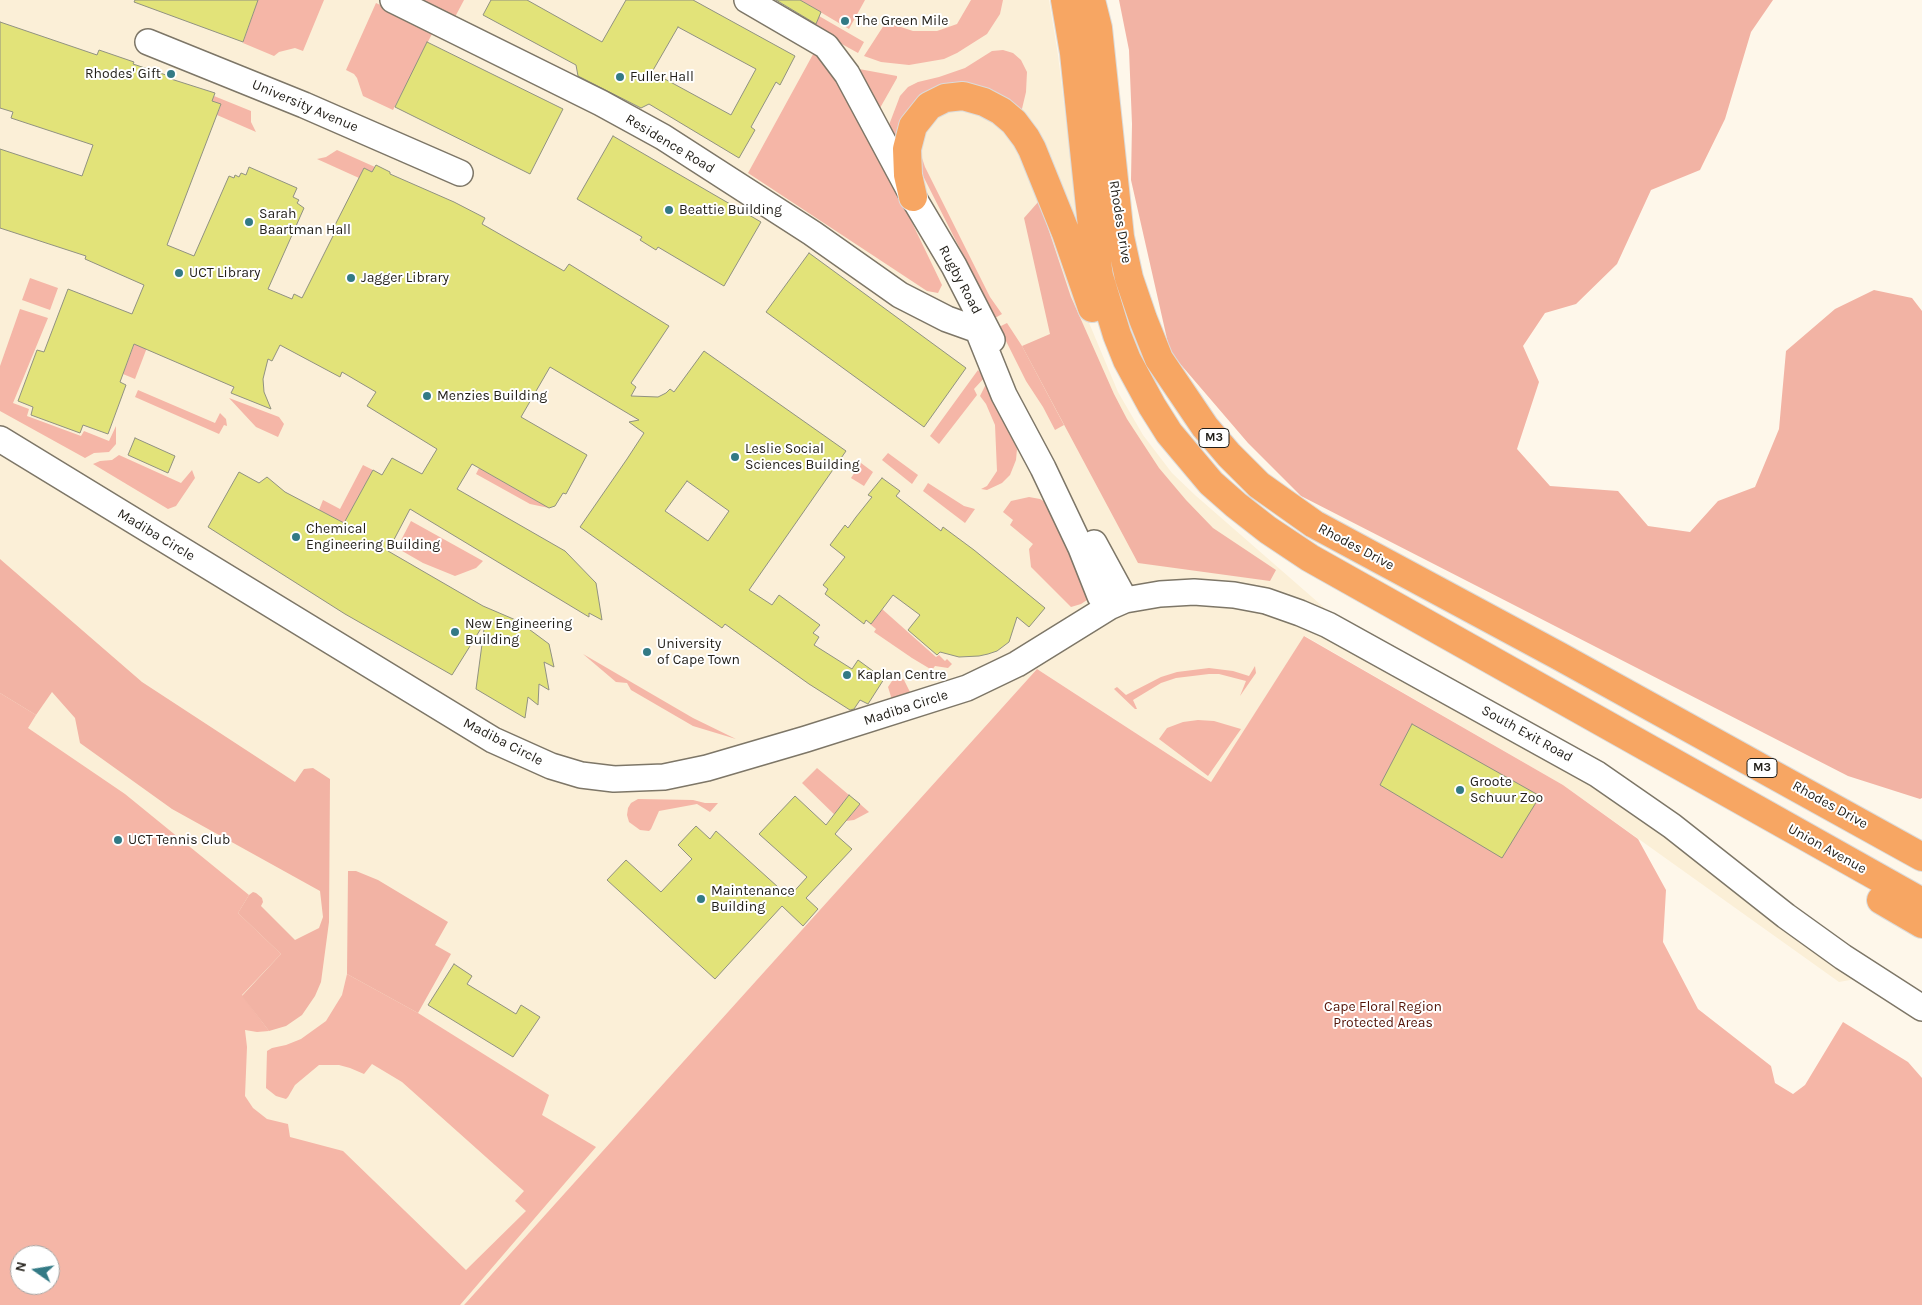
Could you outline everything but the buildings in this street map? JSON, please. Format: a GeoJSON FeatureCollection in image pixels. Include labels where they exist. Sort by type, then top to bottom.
{"type":"FeatureCollection","features":[{"type":"Feature","properties":{"kind":"highway","name":"Rhodes Drive"},"geometry":{"type":"LineString","coordinates":[[1065,0],[1074,53],[1099,276],[1117,335],[1127,360],[1152,406],[1170,433],[1211,483],[1268,530],[1310,558],[1733,796]]}},
{"type":"Feature","properties":{"kind":"highway","name":"Rhodes Drive"},"geometry":{"type":"LineString","coordinates":[[1091,0],[1098,28],[1119,228],[1129,278],[1159,359],[1199,420],[1229,455],[1259,484],[1314,524],[1920,852]]}},
{"type":"Feature","properties":{"kind":"highway"},"geometry":{"type":"LineString","coordinates":[[914,197],[908,175],[907,149],[913,126],[929,106],[936,101],[954,96],[972,98],[1001,111],[1014,122],[1032,149],[1066,233],[1114,366],[1138,415],[1164,453],[1185,478],[1229,519],[1258,541],[1310,558]]}},
{"type":"Feature","properties":{"kind":"highway"},"geometry":{"type":"LineString","coordinates":[[1733,796],[1835,872],[1922,924]]}},
{"type":"Feature","properties":{"kind":"highway","name":"Union Avenue"},"geometry":{"type":"LineString","coordinates":[[1733,796],[1922,902]]}},
{"type":"Feature","properties":{"kind":"street","name":"Residence Road"},"geometry":{"type":"LineString","coordinates":[[393,0],[601,103],[663,137],[812,233],[900,295],[933,312]]}},
{"type":"Feature","properties":{"kind":"street","name":"Rugby Road"},"geometry":{"type":"LineString","coordinates":[[747,0],[826,46],[847,74],[954,266],[1117,604]]}},
{"type":"Feature","properties":{"kind":"street","name":"University Avenue"},"geometry":{"type":"LineString","coordinates":[[148,42],[304,105],[460,173]]}},
{"type":"Feature","properties":{"kind":"street"},"geometry":{"type":"LineString","coordinates":[[933,312],[944,309],[954,298],[956,282],[954,266]]}},
{"type":"Feature","properties":{"kind":"street","name":"Rugby Road"},"geometry":{"type":"LineString","coordinates":[[933,312],[971,326],[979,333],[1004,396],[1043,468],[1081,548],[1100,596],[1117,604]]}},
{"type":"Feature","properties":{"kind":"street","name":"Madiba Circle"},"geometry":{"type":"LineString","coordinates":[[0,440],[493,740],[551,766],[581,775],[614,779],[640,779],[664,777],[707,768],[967,688],[1017,664],[1117,604]]}},
{"type":"Feature","properties":{"kind":"street","name":"South Exit Road"},"geometry":{"type":"LineString","coordinates":[[1117,604],[1160,594],[1194,592],[1234,595],[1266,601],[1328,625],[1425,677],[1617,787],[1672,826],[1786,916],[1883,984],[1922,1008]]}},
{"type":"Feature","properties":{"kind":"shaded area","name":"University of Cape Town"},"geometry":{"type":"Polygon","coordinates":[[[0,0],[1049,0],[1058,55],[1072,169],[1077,232],[1074,287],[1118,392],[1143,435],[1172,473],[1328,611],[1578,749],[1645,792],[1791,909],[1889,973],[1839,982],[1563,785],[1305,636],[1211,782],[1037,669],[464,1305],[239,1305],[0,1081],[0,0]]]}},
{"type":"Feature","properties":{"kind":"shaded area"},"geometry":{"type":"Polygon","coordinates":[[[1119,0],[1773,0],[1751,32],[1725,119],[1700,170],[1651,190],[1617,264],[1576,304],[1545,313],[1523,346],[1539,382],[1517,449],[1550,486],[1618,491],[1648,526],[1690,532],[1718,501],[1755,487],[1779,429],[1786,351],[1835,309],[1874,290],[1912,298],[1922,311],[1922,798],[1920,799],[1848,776],[1301,496],[1248,443],[1170,352],[1131,180],[1132,124],[1129,50],[1119,0]]]}},
{"type":"Feature","properties":{"kind":"shaded area"},"geometry":{"type":"Polygon","coordinates":[[[1039,201],[1071,297],[1127,419],[1159,468],[1213,528],[1276,570],[1270,581],[1138,563],[1022,346],[1050,334],[1024,218],[1039,201]]]}},
{"type":"Feature","properties":{"kind":"shaded area"},"geometry":{"type":"Polygon","coordinates":[[[0,559],[142,682],[295,782],[304,769],[313,768],[330,779],[329,922],[321,982],[315,996],[302,1015],[286,1026],[269,1031],[242,996],[281,954],[238,913],[249,895],[253,892],[256,893],[262,898],[261,906],[295,940],[319,928],[323,917],[320,891],[172,809],[80,743],[75,718],[52,692],[36,715],[0,693],[0,559]]]}},
{"type":"Feature","properties":{"kind":"shaded area"},"geometry":{"type":"Polygon","coordinates":[[[348,871],[356,871],[378,880],[448,922],[435,945],[451,954],[418,1013],[347,974],[348,871]]]}},
{"type":"Feature","properties":{"kind":"green space"},"geometry":{"type":"Polygon","coordinates":[[[258,0],[324,0],[303,51],[295,48],[279,52],[274,56],[243,43],[258,0]]]}},
{"type":"Feature","properties":{"kind":"green space"},"geometry":{"type":"Polygon","coordinates":[[[419,0],[464,0],[455,17],[419,0]]]}},
{"type":"Feature","properties":{"kind":"green space","name":"The Green Mile"},"geometry":{"type":"Polygon","coordinates":[[[800,0],[865,0],[849,29],[800,0]]]}},
{"type":"Feature","properties":{"kind":"green space"},"geometry":{"type":"Polygon","coordinates":[[[971,0],[1003,0],[1000,14],[987,34],[957,53],[944,59],[909,65],[881,62],[864,56],[886,22],[913,31],[937,31],[957,24],[971,0]]]}},
{"type":"Feature","properties":{"kind":"green space"},"geometry":{"type":"Polygon","coordinates":[[[376,3],[434,30],[393,110],[363,96],[357,78],[346,70],[376,3]]]}},
{"type":"Feature","properties":{"kind":"green space"},"geometry":{"type":"Polygon","coordinates":[[[819,16],[864,42],[858,53],[813,28],[819,16]]]}},
{"type":"Feature","properties":{"kind":"green space"},"geometry":{"type":"Polygon","coordinates":[[[817,47],[841,75],[942,285],[938,293],[927,291],[748,173],[817,47]]]}},
{"type":"Feature","properties":{"kind":"green space"},"geometry":{"type":"Polygon","coordinates":[[[1003,50],[1013,53],[1021,60],[1027,72],[1026,92],[1021,113],[968,90],[893,148],[889,134],[889,125],[900,96],[908,87],[918,82],[965,68],[992,51],[1003,50]]]}},
{"type":"Feature","properties":{"kind":"green space"},"geometry":{"type":"Polygon","coordinates":[[[857,70],[897,76],[877,117],[857,70]]]}},
{"type":"Feature","properties":{"kind":"green space"},"geometry":{"type":"Polygon","coordinates":[[[214,96],[251,111],[251,122],[256,132],[217,115],[221,105],[212,101],[214,96]]]}},
{"type":"Feature","properties":{"kind":"green space"},"geometry":{"type":"Polygon","coordinates":[[[337,150],[375,167],[372,172],[364,168],[359,178],[317,159],[326,157],[337,150]]]}},
{"type":"Feature","properties":{"kind":"green space"},"geometry":{"type":"Polygon","coordinates":[[[920,152],[925,167],[990,297],[1002,314],[995,318],[917,164],[920,152]]]}},
{"type":"Feature","properties":{"kind":"green space"},"geometry":{"type":"Polygon","coordinates":[[[30,278],[58,288],[50,310],[22,300],[30,278]]]}},
{"type":"Feature","properties":{"kind":"green space"},"geometry":{"type":"Polygon","coordinates":[[[20,309],[48,318],[13,403],[29,409],[27,416],[81,436],[84,431],[109,441],[116,426],[116,444],[109,452],[94,453],[85,458],[0,411],[0,366],[20,309]]]}},
{"type":"Feature","properties":{"kind":"green space"},"geometry":{"type":"Polygon","coordinates":[[[1007,323],[1022,346],[1064,425],[1055,430],[1026,381],[999,327],[1007,323]]]}},
{"type":"Feature","properties":{"kind":"green space"},"geometry":{"type":"Polygon","coordinates":[[[136,340],[148,345],[135,379],[123,374],[136,340]]]}},
{"type":"Feature","properties":{"kind":"green space"},"geometry":{"type":"Polygon","coordinates":[[[978,370],[985,377],[974,389],[977,395],[939,444],[930,436],[978,370]]]}},
{"type":"Feature","properties":{"kind":"green space"},"geometry":{"type":"Polygon","coordinates":[[[987,382],[1017,449],[1016,460],[1010,475],[1002,483],[987,490],[981,489],[987,486],[997,471],[995,425],[986,404],[980,396],[987,382]]]}},
{"type":"Feature","properties":{"kind":"green space"},"geometry":{"type":"Polygon","coordinates":[[[138,390],[215,423],[220,413],[226,419],[227,426],[224,425],[219,434],[135,397],[138,390]]]}},
{"type":"Feature","properties":{"kind":"green space"},"geometry":{"type":"Polygon","coordinates":[[[229,398],[279,417],[284,424],[278,437],[256,427],[229,398]]]}},
{"type":"Feature","properties":{"kind":"green space"},"geometry":{"type":"Polygon","coordinates":[[[888,453],[918,475],[912,484],[882,460],[888,453]]]}},
{"type":"Feature","properties":{"kind":"green space"},"geometry":{"type":"Polygon","coordinates":[[[119,455],[181,483],[192,470],[195,478],[176,506],[168,509],[93,464],[112,460],[119,455]]]}},
{"type":"Feature","properties":{"kind":"green space"},"geometry":{"type":"Polygon","coordinates":[[[861,463],[873,472],[864,486],[851,478],[861,463]]]}},
{"type":"Feature","properties":{"kind":"green space"},"geometry":{"type":"Polygon","coordinates":[[[363,465],[373,470],[344,523],[319,510],[323,500],[340,509],[363,465]]]}},
{"type":"Feature","properties":{"kind":"green space"},"geometry":{"type":"Polygon","coordinates":[[[479,468],[549,508],[530,504],[476,474],[479,468]]]}},
{"type":"Feature","properties":{"kind":"green space"},"geometry":{"type":"Polygon","coordinates":[[[928,483],[964,506],[975,509],[965,523],[923,491],[928,483]]]}},
{"type":"Feature","properties":{"kind":"green space"},"geometry":{"type":"Polygon","coordinates":[[[1029,497],[1040,499],[1050,505],[1090,595],[1081,604],[1071,607],[1031,567],[1029,549],[1033,544],[1010,525],[1013,520],[1003,512],[1011,501],[1029,497]]]}},
{"type":"Feature","properties":{"kind":"green space"},"geometry":{"type":"Polygon","coordinates":[[[411,521],[483,561],[476,568],[455,576],[423,563],[397,548],[411,521]]]}},
{"type":"Feature","properties":{"kind":"green space"},"geometry":{"type":"Polygon","coordinates":[[[882,609],[936,657],[939,655],[945,661],[947,659],[952,664],[948,668],[935,666],[932,670],[874,632],[876,629],[870,624],[882,609]]]}},
{"type":"Feature","properties":{"kind":"green space","name":"Cape Floral Region Protected Areas"},"geometry":{"type":"Polygon","coordinates":[[[1304,636],[1563,785],[1638,839],[1666,890],[1663,942],[1698,1009],[1771,1066],[1775,1083],[1793,1094],[1805,1085],[1843,1022],[1908,1062],[1922,1078],[1922,1305],[464,1305],[1037,669],[1211,782],[1304,636]]]}},
{"type":"Feature","properties":{"kind":"green space"},"geometry":{"type":"Polygon","coordinates":[[[583,654],[693,718],[736,739],[693,726],[631,690],[627,683],[616,682],[583,654]]]}},
{"type":"Feature","properties":{"kind":"green space"},"geometry":{"type":"Polygon","coordinates":[[[1255,666],[1256,673],[1240,696],[1246,681],[1219,674],[1176,678],[1161,683],[1133,700],[1137,709],[1114,689],[1117,687],[1126,695],[1161,677],[1177,672],[1209,668],[1233,671],[1249,676],[1255,666]]]}},
{"type":"Feature","properties":{"kind":"green space"},"geometry":{"type":"Polygon","coordinates":[[[896,675],[904,680],[910,692],[908,696],[893,703],[888,687],[896,675]]]}},
{"type":"Feature","properties":{"kind":"green space"},"geometry":{"type":"Polygon","coordinates":[[[0,693],[36,715],[28,728],[125,794],[249,895],[238,913],[281,954],[242,995],[269,1031],[245,1030],[247,1047],[245,1096],[253,1108],[267,1119],[288,1124],[290,1137],[343,1151],[466,1270],[526,1211],[515,1201],[524,1191],[402,1082],[372,1064],[364,1074],[339,1065],[319,1065],[295,1085],[286,1099],[276,1096],[266,1088],[267,1051],[301,1039],[326,1021],[342,995],[347,974],[418,1013],[549,1095],[542,1115],[596,1147],[460,1305],[0,1305],[0,693]]]}},
{"type":"Feature","properties":{"kind":"green space"},"geometry":{"type":"Polygon","coordinates":[[[1198,720],[1214,721],[1241,729],[1208,776],[1159,739],[1167,728],[1183,722],[1198,720]]]}},
{"type":"Feature","properties":{"kind":"green space"},"geometry":{"type":"Polygon","coordinates":[[[817,768],[849,795],[840,807],[851,815],[860,804],[869,812],[854,820],[840,820],[802,783],[817,768]]]}},
{"type":"Feature","properties":{"kind":"green space"},"geometry":{"type":"Polygon","coordinates":[[[638,799],[693,800],[705,803],[718,803],[710,812],[697,804],[659,811],[649,831],[640,830],[629,822],[628,808],[631,803],[638,799]]]}},
{"type":"Feature","properties":{"kind":"place","name":"The Green Mile"},"geometry":{"type":"Point","coordinates":[845,21]}},
{"type":"Feature","properties":{"kind":"place","name":"Rhodes' Gift"},"geometry":{"type":"Point","coordinates":[171,74]}},
{"type":"Feature","properties":{"kind":"place","name":"Fuller Hall"},"geometry":{"type":"Point","coordinates":[620,77]}},
{"type":"Feature","properties":{"kind":"place","name":"Beattie Building"},"geometry":{"type":"Point","coordinates":[669,210]}},
{"type":"Feature","properties":{"kind":"place","name":"Sarah Baartman Hall"},"geometry":{"type":"Point","coordinates":[249,222]}},
{"type":"Feature","properties":{"kind":"place","name":"UCT Library"},"geometry":{"type":"Point","coordinates":[179,273]}},
{"type":"Feature","properties":{"kind":"place","name":"Jagger Library"},"geometry":{"type":"Point","coordinates":[351,278]}},
{"type":"Feature","properties":{"kind":"place","name":"Menzies Building"},"geometry":{"type":"Point","coordinates":[427,396]}},
{"type":"Feature","properties":{"kind":"place","name":"Leslie Social Sciences Building"},"geometry":{"type":"Point","coordinates":[735,457]}},
{"type":"Feature","properties":{"kind":"place","name":"Chemical Engineering Building"},"geometry":{"type":"Point","coordinates":[296,537]}},
{"type":"Feature","properties":{"kind":"place","name":"New Engineering Building"},"geometry":{"type":"Point","coordinates":[455,632]}},
{"type":"Feature","properties":{"kind":"place","name":"University of Cape Town"},"geometry":{"type":"Point","coordinates":[647,652]}},
{"type":"Feature","properties":{"kind":"place","name":"Kaplan Centre"},"geometry":{"type":"Point","coordinates":[847,675]}},
{"type":"Feature","properties":{"kind":"place","name":"Groote Schuur Zoo"},"geometry":{"type":"Point","coordinates":[1460,790]}},
{"type":"Feature","properties":{"kind":"place","name":"UCT Tennis Club"},"geometry":{"type":"Point","coordinates":[118,840]}},
{"type":"Feature","properties":{"kind":"place","name":"Maintenance Building"},"geometry":{"type":"Point","coordinates":[701,899]}}]}
